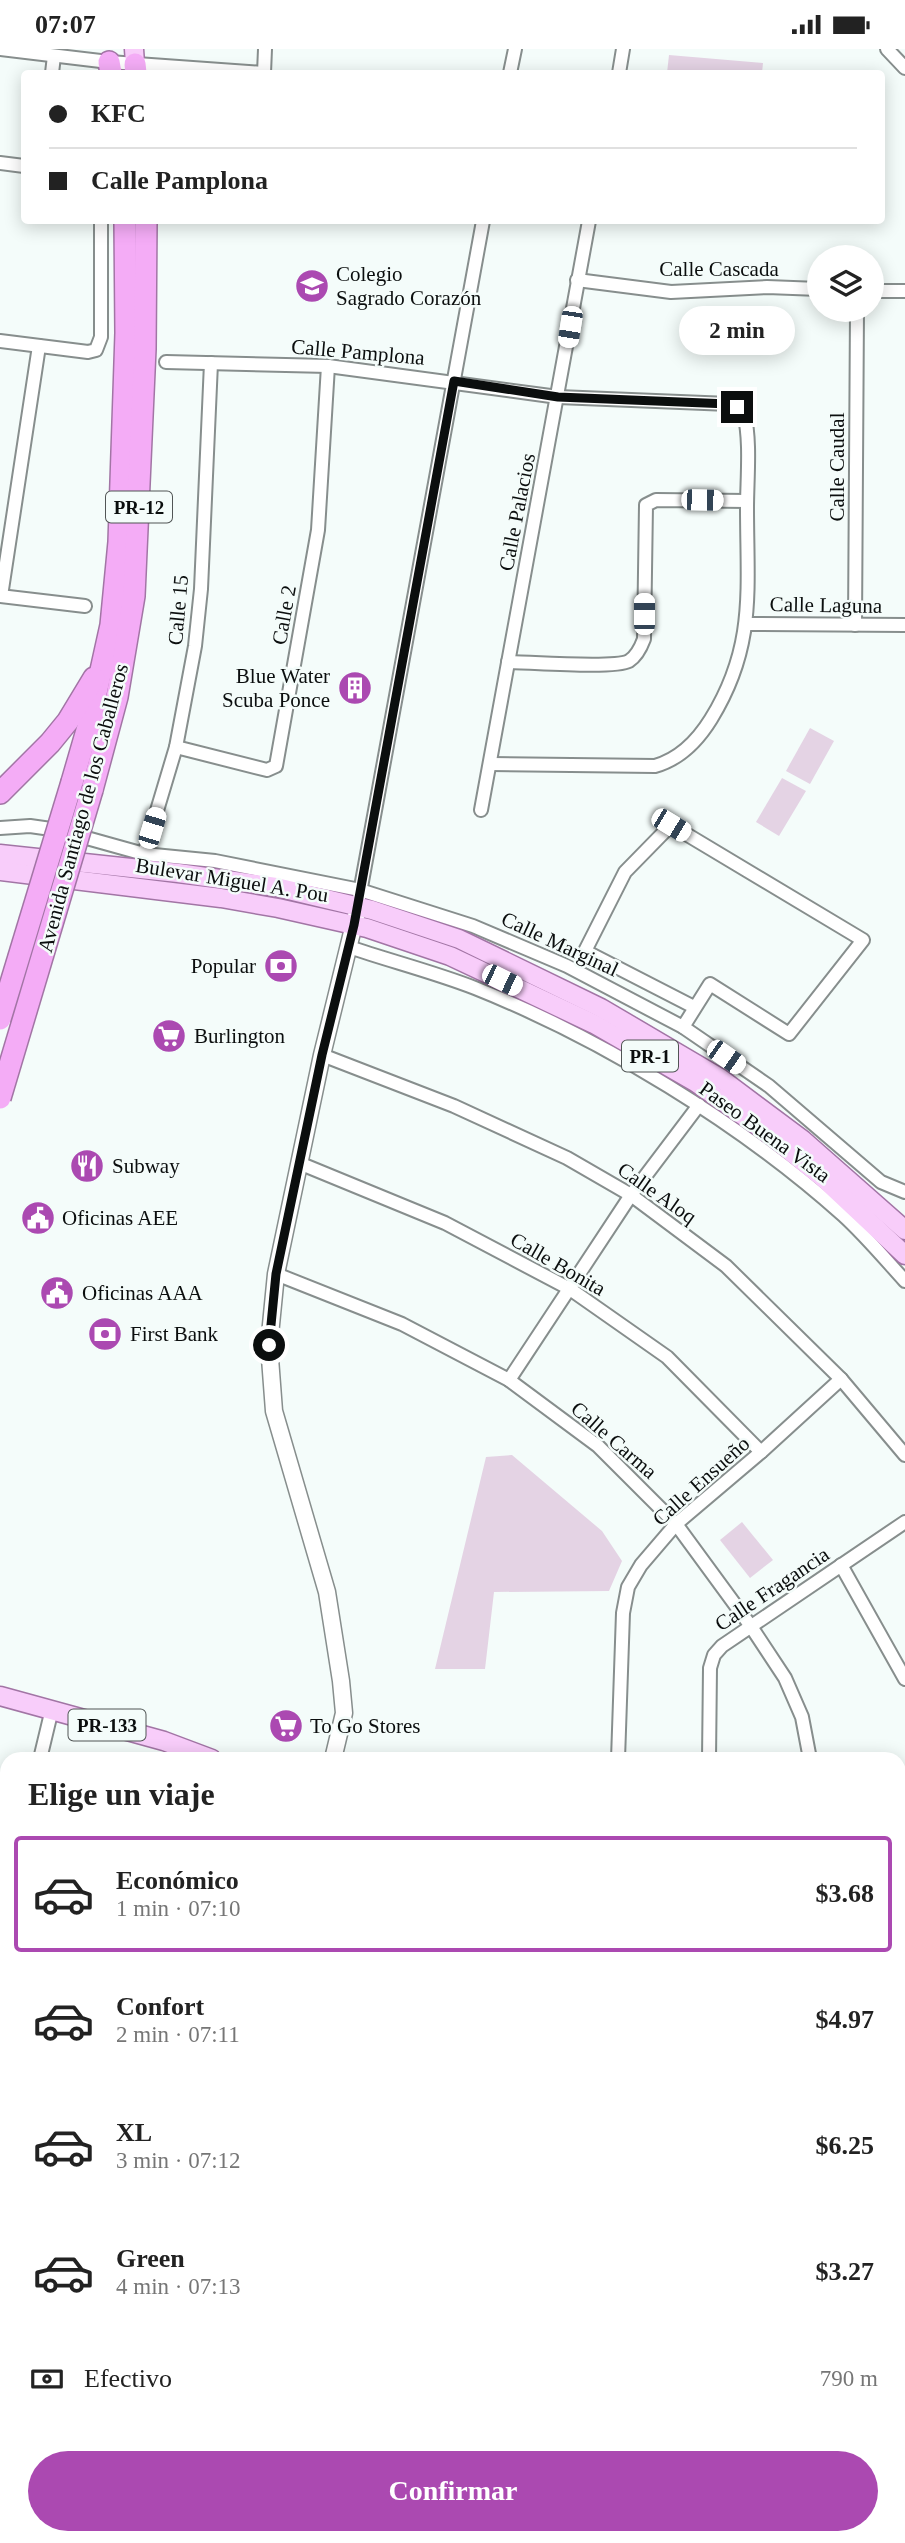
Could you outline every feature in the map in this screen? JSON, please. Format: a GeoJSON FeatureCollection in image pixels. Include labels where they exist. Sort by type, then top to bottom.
{"type":"FeatureCollection","features":[{"type":"Feature","properties":{"kind":"highway","name":"Avenida Santiago de los Caballeros"},"geometry":{"type":"LineString","coordinates":[[0,1097],[82,786],[111,625],[119,542],[126,334],[125,224]]}},
{"type":"Feature","properties":{"kind":"highway","name":"Avenida Santiago de los Caballeros"},"geometry":{"type":"LineString","coordinates":[[0,1019],[82,786],[117,697],[134,596],[145,349],[146,224]]}},
{"type":"Feature","properties":{"kind":"highway"},"geometry":{"type":"LineString","coordinates":[[0,793],[68,721],[105,661]]}},
{"type":"Feature","properties":{"kind":"main road","name":"Bulevar Miguel A. Pou"},"geometry":{"type":"LineString","coordinates":[[0,854],[178,873],[359,898],[495,955],[677,1051],[774,1116],[905,1230]]}},
{"type":"Feature","properties":{"kind":"main road","name":"Bulevar Miguel A. Pou"},"geometry":{"type":"LineString","coordinates":[[0,871],[221,898],[354,925],[397,937],[473,966],[594,1024],[695,1082],[762,1129],[823,1178],[905,1255]]}},
{"type":"Feature","properties":{"kind":"main road","name":"PR-133"},"geometry":{"type":"LineString","coordinates":[[0,1696],[164,1741],[193,1752]]}},
{"type":"Feature","properties":{"kind":"street"},"geometry":{"type":"LineString","coordinates":[[0,49],[109,62],[228,70]]}},
{"type":"Feature","properties":{"kind":"street"},"geometry":{"type":"LineString","coordinates":[[263,70],[265,49]]}},
{"type":"Feature","properties":{"kind":"street"},"geometry":{"type":"LineString","coordinates":[[511,70],[515,49]]}},
{"type":"Feature","properties":{"kind":"street"},"geometry":{"type":"LineString","coordinates":[[620,70],[623,49]]}},
{"type":"Feature","properties":{"kind":"street"},"geometry":{"type":"LineString","coordinates":[[887,49],[905,68]]}},
{"type":"Feature","properties":{"kind":"street"},"geometry":{"type":"LineString","coordinates":[[52,70],[54,56]]}},
{"type":"Feature","properties":{"kind":"street"},"geometry":{"type":"LineString","coordinates":[[0,163],[21,166]]}},
{"type":"Feature","properties":{"kind":"street"},"geometry":{"type":"LineString","coordinates":[[0,341],[88,352],[96,350],[101,337],[101,224]]}},
{"type":"Feature","properties":{"kind":"street"},"geometry":{"type":"LineString","coordinates":[[335,1752],[344,1713],[329,1604],[274,1411],[269,1345],[276,1274],[322,1055],[354,925],[482,224]]}},
{"type":"Feature","properties":{"kind":"street","name":"Calle Palacios"},"geometry":{"type":"LineString","coordinates":[[481,810],[588,224]]}},
{"type":"Feature","properties":{"kind":"street","name":"Calle Cascada"},"geometry":{"type":"LineString","coordinates":[[577,280],[671,292],[807,289]]}},
{"type":"Feature","properties":{"kind":"street"},"geometry":{"type":"LineString","coordinates":[[884,291],[905,291]]}},
{"type":"Feature","properties":{"kind":"street","name":"Calle Caudal"},"geometry":{"type":"LineString","coordinates":[[855,625],[857,322]]}},
{"type":"Feature","properties":{"kind":"street"},"geometry":{"type":"LineString","coordinates":[[39,346],[1,596],[85,606]]}},
{"type":"Feature","properties":{"kind":"street","name":"Calle Pamplona"},"geometry":{"type":"LineString","coordinates":[[166,362],[328,366],[558,397],[729,404],[744,413],[747,624],[734,676],[714,714],[695,741],[671,760],[649,767],[491,764]]}},
{"type":"Feature","properties":{"kind":"street","name":"Calle 15"},"geometry":{"type":"LineString","coordinates":[[144,854],[176,747],[195,646],[201,589],[211,363]]}},
{"type":"Feature","properties":{"kind":"street","name":"Calle 2"},"geometry":{"type":"LineString","coordinates":[[176,747],[267,770],[278,763],[318,530],[328,366]]}},
{"type":"Feature","properties":{"kind":"street"},"geometry":{"type":"LineString","coordinates":[[508,662],[608,664],[629,661],[637,654],[644,639],[646,505],[656,500],[747,501]]}},
{"type":"Feature","properties":{"kind":"street","name":"Calle Laguna"},"geometry":{"type":"LineString","coordinates":[[747,624],[905,625]]}},
{"type":"Feature","properties":{"kind":"street"},"geometry":{"type":"LineString","coordinates":[[683,1027],[710,984],[789,1034],[863,940],[671,825],[625,872],[585,951],[694,1007]]}},
{"type":"Feature","properties":{"kind":"street","name":"Calle Marginal"},"geometry":{"type":"LineString","coordinates":[[0,828],[30,826],[58,830],[144,854],[215,861],[485,931],[566,966],[683,1027],[769,1086],[881,1182],[905,1192]]}},
{"type":"Feature","properties":{"kind":"street","name":"Paseo Buena Vista"},"geometry":{"type":"LineString","coordinates":[[349,947],[474,988],[567,1029],[699,1105],[771,1156],[844,1216],[905,1280]]}},
{"type":"Feature","properties":{"kind":"street","name":"Calle Aloq"},"geometry":{"type":"LineString","coordinates":[[322,1055],[454,1105],[567,1158],[631,1195],[726,1266],[841,1379],[905,1455]]}},
{"type":"Feature","properties":{"kind":"street"},"geometry":{"type":"LineString","coordinates":[[509,1380],[631,1195],[699,1105]]}},
{"type":"Feature","properties":{"kind":"street","name":"Calle Bonita"},"geometry":{"type":"LineString","coordinates":[[299,1163],[445,1223],[570,1289],[667,1357],[761,1452]]}},
{"type":"Feature","properties":{"kind":"street","name":"Calle Carma"},"geometry":{"type":"LineString","coordinates":[[276,1274],[402,1324],[509,1380],[598,1446],[677,1524],[750,1625],[785,1678],[802,1717],[809,1752]]}},
{"type":"Feature","properties":{"kind":"street","name":"Calle Ensueño"},"geometry":{"type":"LineString","coordinates":[[618,1752],[623,1613],[628,1587],[641,1565],[677,1524],[841,1379]]}},
{"type":"Feature","properties":{"kind":"street","name":"Calle Fragancia"},"geometry":{"type":"LineString","coordinates":[[709,1752],[710,1668],[714,1655],[750,1625],[905,1521]]}},
{"type":"Feature","properties":{"kind":"street"},"geometry":{"type":"LineString","coordinates":[[841,1565],[905,1679]]}},
{"type":"Feature","properties":{"kind":"street"},"geometry":{"type":"LineString","coordinates":[[42,1752],[52,1709]]}},
{"type":"Feature","properties":{"kind":"shaded area"},"geometry":{"type":"Polygon","coordinates":[[[669,55],[763,63],[762,70],[667,70],[669,55]]]}},
{"type":"Feature","properties":{"kind":"shaded area"},"geometry":{"type":"Polygon","coordinates":[[[810,728],[834,741],[810,784],[786,771],[810,728]]]}},
{"type":"Feature","properties":{"kind":"shaded area"},"geometry":{"type":"Polygon","coordinates":[[[782,778],[806,791],[779,836],[756,822],[782,778]]]}},
{"type":"Feature","properties":{"kind":"shaded area"},"geometry":{"type":"Polygon","coordinates":[[[512,1455],[602,1531],[622,1561],[609,1591],[494,1592],[485,1669],[435,1669],[486,1457],[512,1455]]]}},
{"type":"Feature","properties":{"kind":"shaded area"},"geometry":{"type":"Polygon","coordinates":[[[742,1522],[773,1560],[750,1578],[720,1540],[742,1522]]]}},
{"type":"Feature","properties":{"kind":"place","name":"Colegio Sagrado Corazón"},"geometry":{"type":"Point","coordinates":[312,286]}},
{"type":"Feature","properties":{"kind":"place","name":"Blue Water Scuba Ponce"},"geometry":{"type":"Point","coordinates":[355,688]}},
{"type":"Feature","properties":{"kind":"place","name":"Popular"},"geometry":{"type":"Point","coordinates":[281,966]}},
{"type":"Feature","properties":{"kind":"place","name":"Burlington"},"geometry":{"type":"Point","coordinates":[169,1036]}},
{"type":"Feature","properties":{"kind":"place","name":"Subway"},"geometry":{"type":"Point","coordinates":[87,1166]}},
{"type":"Feature","properties":{"kind":"place","name":"Oficinas AEE"},"geometry":{"type":"Point","coordinates":[38,1218]}},
{"type":"Feature","properties":{"kind":"place","name":"Oficinas AAA"},"geometry":{"type":"Point","coordinates":[57,1293]}},
{"type":"Feature","properties":{"kind":"place","name":"First Bank"},"geometry":{"type":"Point","coordinates":[105,1334]}},
{"type":"Feature","properties":{"kind":"place","name":"To Go Stores"},"geometry":{"type":"Point","coordinates":[286,1726]}},
{"type":"Feature","properties":{"kind":"route"},"geometry":{"type":"LineString","coordinates":[[269,1345],[276,1274],[322,1055],[354,925],[454,381],[558,397],[729,404],[737,407]]}}]}
